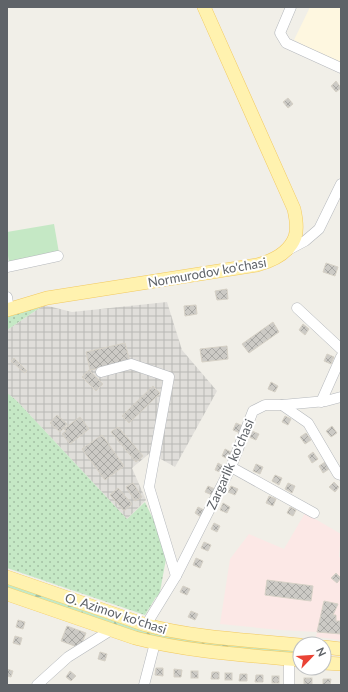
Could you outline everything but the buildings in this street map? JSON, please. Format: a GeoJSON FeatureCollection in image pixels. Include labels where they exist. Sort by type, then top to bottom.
{"type":"FeatureCollection","features":[{"type":"Feature","properties":{"kind":"main road","name":"Normurodov ko'chasi"},"geometry":{"type":"LineString","coordinates":[[8,306],[47,298],[257,265],[273,260],[284,251],[295,237],[296,227],[294,209],[204,7]]}},
{"type":"Feature","properties":{"kind":"main road","name":"O. Azimov ko'chasi"},"geometry":{"type":"LineString","coordinates":[[7,577],[146,625],[191,634],[292,644]]}},
{"type":"Feature","properties":{"kind":"main road","name":"O. Azimov ko'chasi"},"geometry":{"type":"LineString","coordinates":[[7,594],[111,630],[155,643],[217,652],[292,660]]}},
{"type":"Feature","properties":{"kind":"street"},"geometry":{"type":"LineString","coordinates":[[291,7],[280,33],[286,43],[341,68]]}},
{"type":"Feature","properties":{"kind":"street"},"geometry":{"type":"LineString","coordinates":[[284,251],[305,241],[319,229],[341,184]]}},
{"type":"Feature","properties":{"kind":"street"},"geometry":{"type":"LineString","coordinates":[[7,267],[58,256]]}},
{"type":"Feature","properties":{"kind":"street"},"geometry":{"type":"LineString","coordinates":[[297,308],[341,349]]}},
{"type":"Feature","properties":{"kind":"street"},"geometry":{"type":"LineString","coordinates":[[321,402],[341,357]]}},
{"type":"Feature","properties":{"kind":"street"},"geometry":{"type":"LineString","coordinates":[[101,372],[131,364],[169,377],[149,487],[176,576]]}},
{"type":"Feature","properties":{"kind":"street","name":"Zargarlik ko'chasi"},"geometry":{"type":"LineString","coordinates":[[146,625],[176,576],[231,467],[253,412],[265,405],[321,402],[341,398]]}},
{"type":"Feature","properties":{"kind":"street"},"geometry":{"type":"LineString","coordinates":[[282,405],[308,422],[338,474],[341,475]]}},
{"type":"Feature","properties":{"kind":"street"},"geometry":{"type":"LineString","coordinates":[[231,467],[314,513]]}},
{"type":"Feature","properties":{"kind":"street"},"geometry":{"type":"LineString","coordinates":[[37,685],[68,658],[111,630]]}},
{"type":"Feature","properties":{"kind":"street"},"geometry":{"type":"LineString","coordinates":[[144,685],[155,643]]}},
{"type":"Feature","properties":{"kind":"street"},"geometry":{"type":"LineString","coordinates":[[289,685],[292,672]]}},
{"type":"Feature","properties":{"kind":"shaded area"},"geometry":{"type":"Polygon","coordinates":[[[310,7],[341,7],[341,65],[294,40],[310,7]]]}},
{"type":"Feature","properties":{"kind":"shaded area"},"geometry":{"type":"Polygon","coordinates":[[[167,302],[182,350],[217,391],[175,467],[150,453],[132,468],[146,500],[127,519],[16,400],[7,393],[7,330],[44,305],[72,312],[167,302]]]}},
{"type":"Feature","properties":{"kind":"shaded area"},"geometry":{"type":"Polygon","coordinates":[[[305,513],[341,534],[339,557],[341,558],[341,640],[332,639],[332,636],[316,636],[317,632],[220,624],[230,559],[249,534],[284,549],[305,513]]]}},
{"type":"Feature","properties":{"kind":"green space"},"geometry":{"type":"Polygon","coordinates":[[[54,224],[59,253],[9,262],[7,232],[54,224]]]}},
{"type":"Feature","properties":{"kind":"green space"},"geometry":{"type":"Polygon","coordinates":[[[44,305],[7,330],[7,317],[44,305]]]}},
{"type":"Feature","properties":{"kind":"green space"},"geometry":{"type":"Polygon","coordinates":[[[7,393],[16,400],[127,519],[145,502],[155,523],[166,559],[159,597],[156,597],[145,615],[7,568],[7,393]]]}},
{"type":"Feature","properties":{"kind":"green space"},"geometry":{"type":"Polygon","coordinates":[[[7,581],[115,620],[292,647],[292,654],[170,641],[113,626],[7,588],[7,581]]]}}]}
